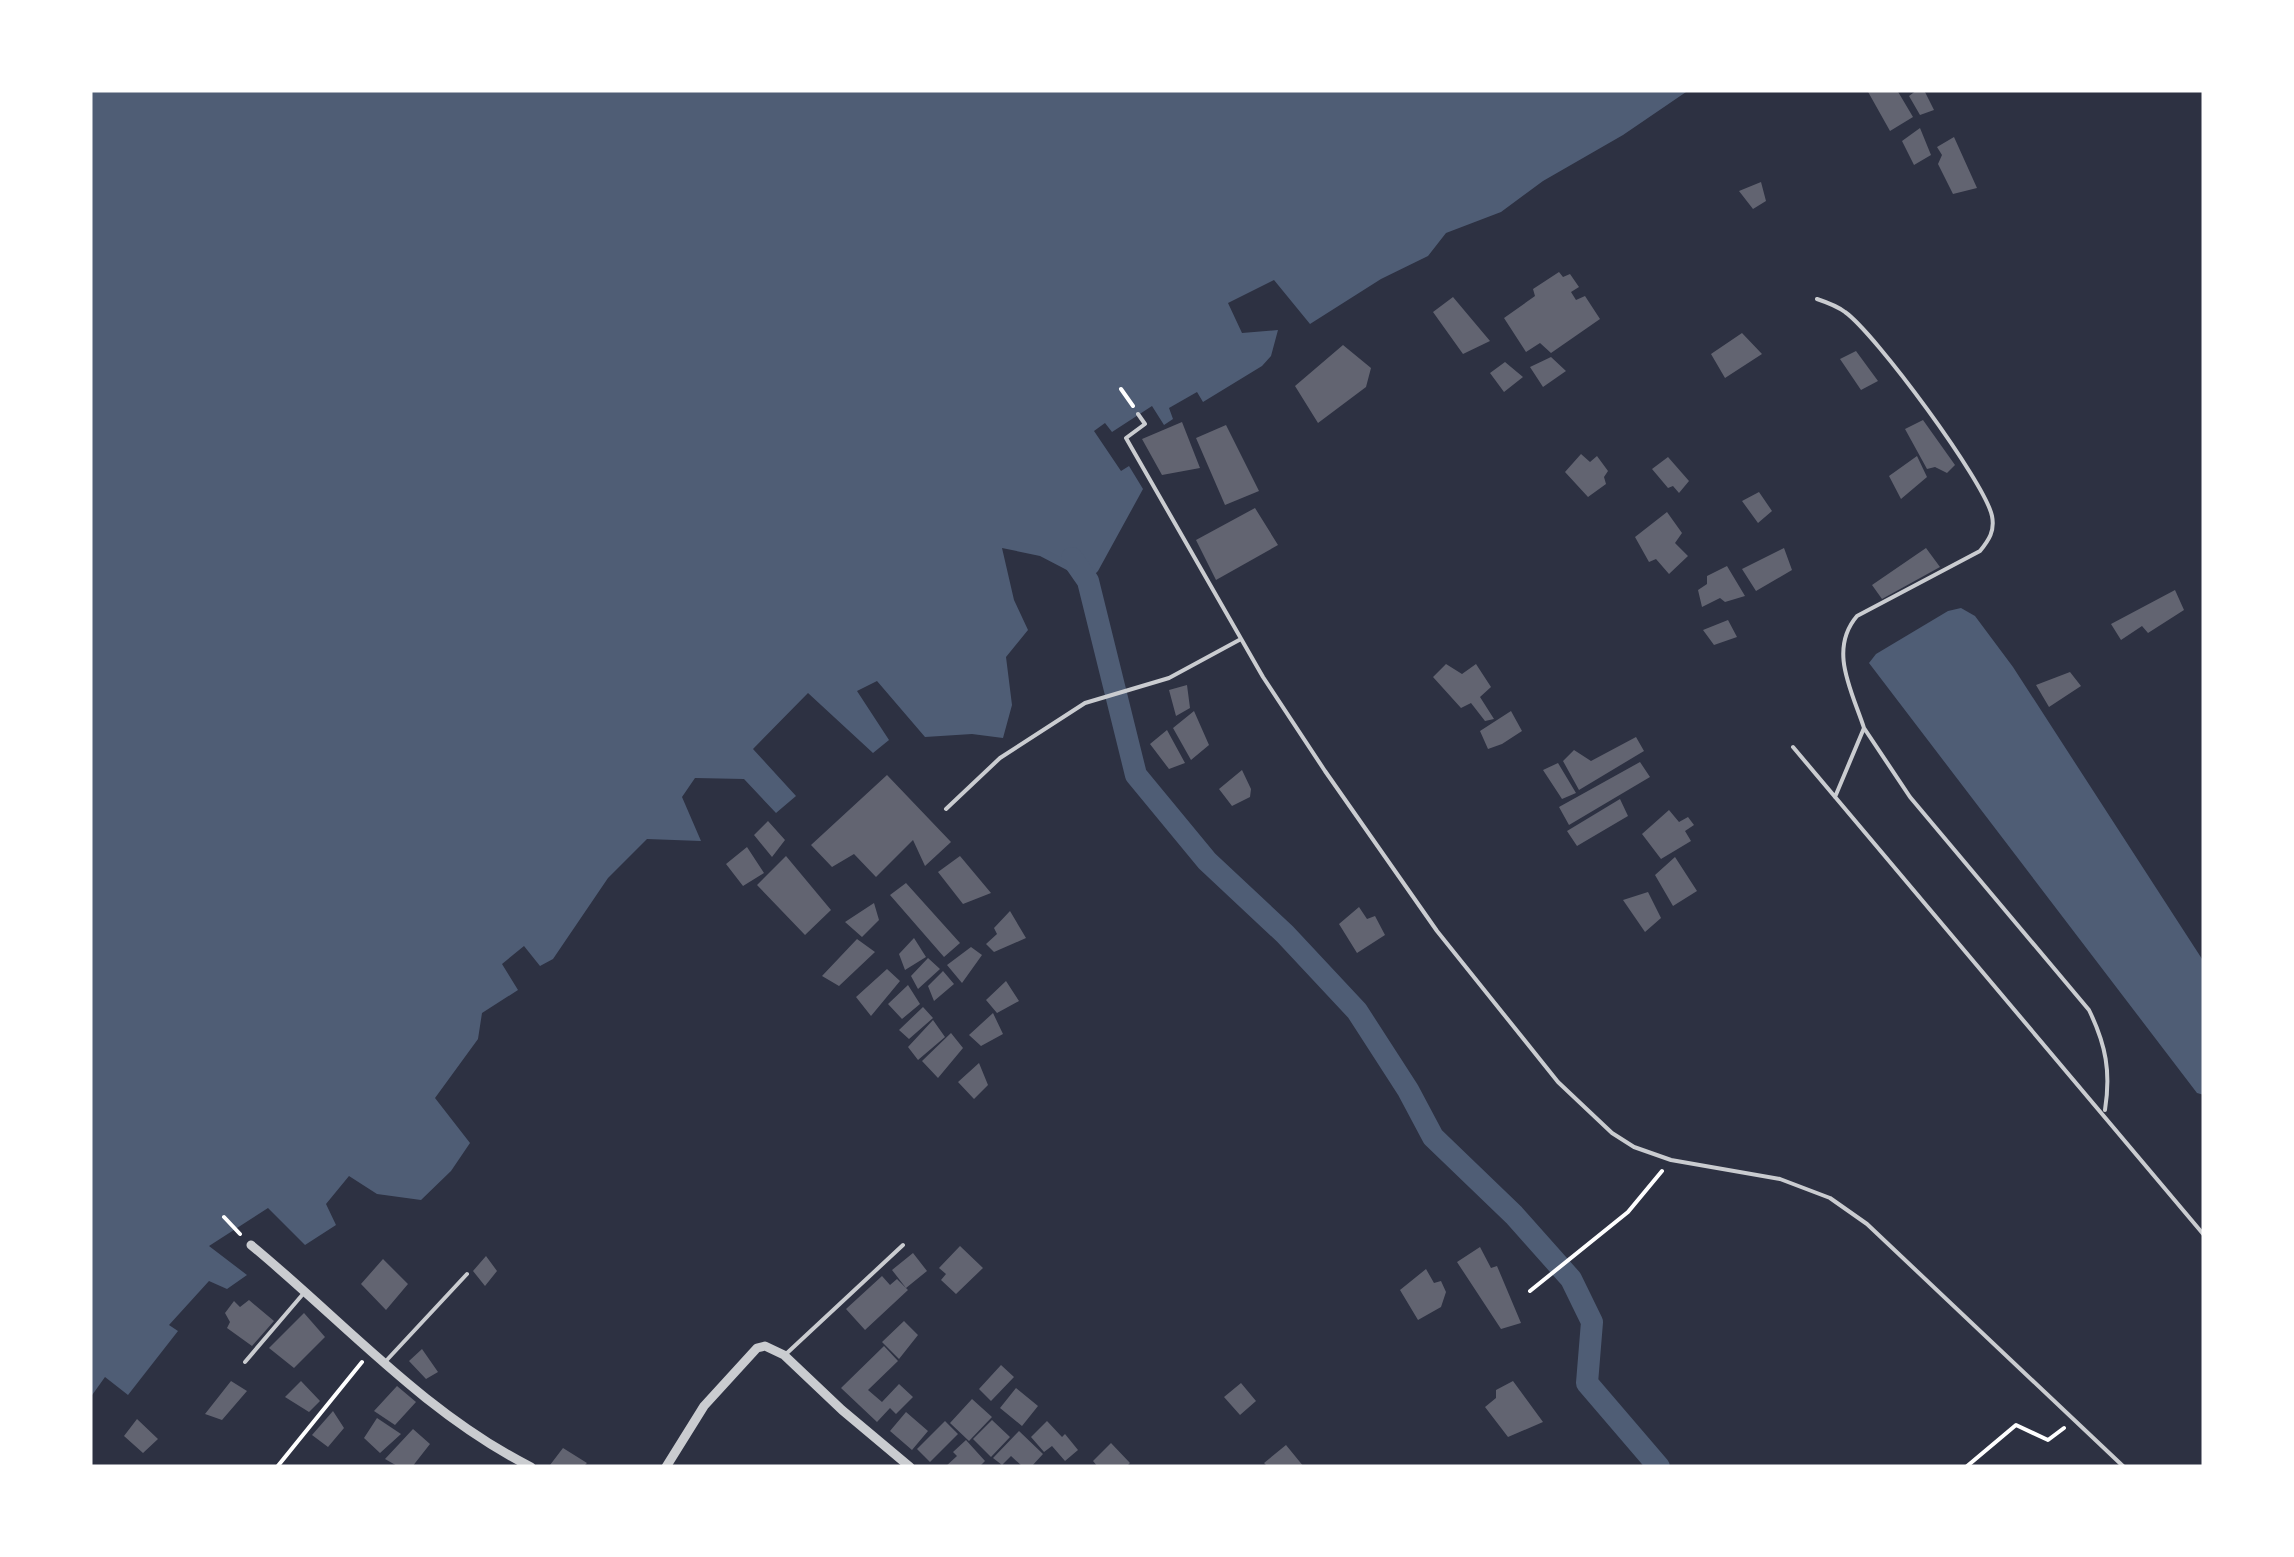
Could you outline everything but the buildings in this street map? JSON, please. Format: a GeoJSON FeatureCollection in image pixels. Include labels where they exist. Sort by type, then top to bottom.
{"type":"FeatureCollection","features":[{"type":"Feature","properties":{"kind":"street"},"geometry":{"type":"LineString","coordinates":[[251,1245],[447,1414],[531,1467]]}},
{"type":"Feature","properties":{"kind":"street"},"geometry":{"type":"LineString","coordinates":[[666,1467],[704,1406],[757,1348],[764,1346],[784,1355],[910,1467]]}},
{"type":"Feature","properties":{"kind":"lane"},"geometry":{"type":"LineString","coordinates":[[1817,299],[1844,311],[1857,322],[1918,399],[1986,499],[1993,526],[1989,540],[1980,550],[1857,616],[1848,626],[1841,655],[1864,728],[1910,797],[2089,1010],[2103,1039],[2108,1066],[2104,1113]]}},
{"type":"Feature","properties":{"kind":"lane"},"geometry":{"type":"LineString","coordinates":[[1138,414],[1145,424],[1126,438],[1273,693],[1437,931],[1558,1082],[1612,1133],[1634,1147],[1672,1160],[1780,1179],[1830,1198],[1867,1224],[2124,1467]]}},
{"type":"Feature","properties":{"kind":"lane"},"geometry":{"type":"LineString","coordinates":[[946,809],[1000,758],[1085,703],[1169,678],[1241,639]]}},
{"type":"Feature","properties":{"kind":"lane"},"geometry":{"type":"LineString","coordinates":[[1835,798],[1864,728]]}},
{"type":"Feature","properties":{"kind":"lane"},"geometry":{"type":"LineString","coordinates":[[1794,747],[2204,1235]]}},
{"type":"Feature","properties":{"kind":"lane"},"geometry":{"type":"LineString","coordinates":[[784,1355],[904,1245]]}},
{"type":"Feature","properties":{"kind":"lane"},"geometry":{"type":"LineString","coordinates":[[386,1362],[467,1274]]}},
{"type":"Feature","properties":{"kind":"lane"},"geometry":{"type":"LineString","coordinates":[[245,1362],[306,1290]]}},
{"type":"Feature","properties":{"kind":"path"},"geometry":{"type":"LineString","coordinates":[[1121,389],[1138,414]]}},
{"type":"Feature","properties":{"kind":"path"},"geometry":{"type":"LineString","coordinates":[[1530,1290],[1628,1212],[1672,1160]]}},
{"type":"Feature","properties":{"kind":"path"},"geometry":{"type":"LineString","coordinates":[[224,1218],[251,1245]]}},
{"type":"Feature","properties":{"kind":"path"},"geometry":{"type":"LineString","coordinates":[[277,1467],[372,1349]]}},
{"type":"Feature","properties":{"kind":"path"},"geometry":{"type":"LineString","coordinates":[[1966,1467],[2016,1425],[2048,1440],[2075,1419]]}},
{"type":"Feature","properties":{"kind":"water"},"geometry":{"type":"Polygon","coordinates":[[[90,90],[1689,90],[1623,135],[1543,181],[1501,212],[1446,233],[1428,256],[1381,279],[1310,324],[1274,280],[1228,303],[1242,333],[1278,330],[1271,356],[1262,366],[1203,402],[1197,392],[1169,408],[1173,419],[1164,425],[1152,406],[1112,432],[1105,423],[1094,431],[1121,471],[1129,466],[1143,489],[1098,571],[1088,581],[1040,556],[1002,548],[1014,600],[1028,630],[1006,657],[1012,705],[1003,738],[972,734],[925,737],[877,681],[857,691],[889,740],[873,753],[808,693],[753,749],[796,796],[776,813],[744,779],[695,778],[682,797],[701,841],[647,839],[608,878],[553,959],[540,966],[524,946],[502,964],[518,990],[482,1013],[478,1039],[435,1098],[470,1143],[451,1171],[421,1200],[377,1194],[349,1176],[326,1204],[336,1225],[305,1245],[268,1208],[209,1246],[247,1275],[227,1289],[209,1281],[169,1325],[178,1331],[128,1395],[105,1377],[90,1398],[90,90]]]}},
{"type":"Feature","properties":{"kind":"water"},"geometry":{"type":"Polygon","coordinates":[[[1961,608],[1975,616],[2013,667],[2204,962],[2204,1095],[2197,1093],[1869,663],[1876,654],[1948,611],[1961,608]]]}},
{"type":"Feature","properties":{"kind":"waterway"},"geometry":{"type":"LineString","coordinates":[[1072,558],[1088,581],[1136,775],[1207,861],[1285,934],[1357,1011],[1433,1137],[1514,1215],[1571,1279],[1592,1322],[1587,1383],[1659,1467]]}}]}
